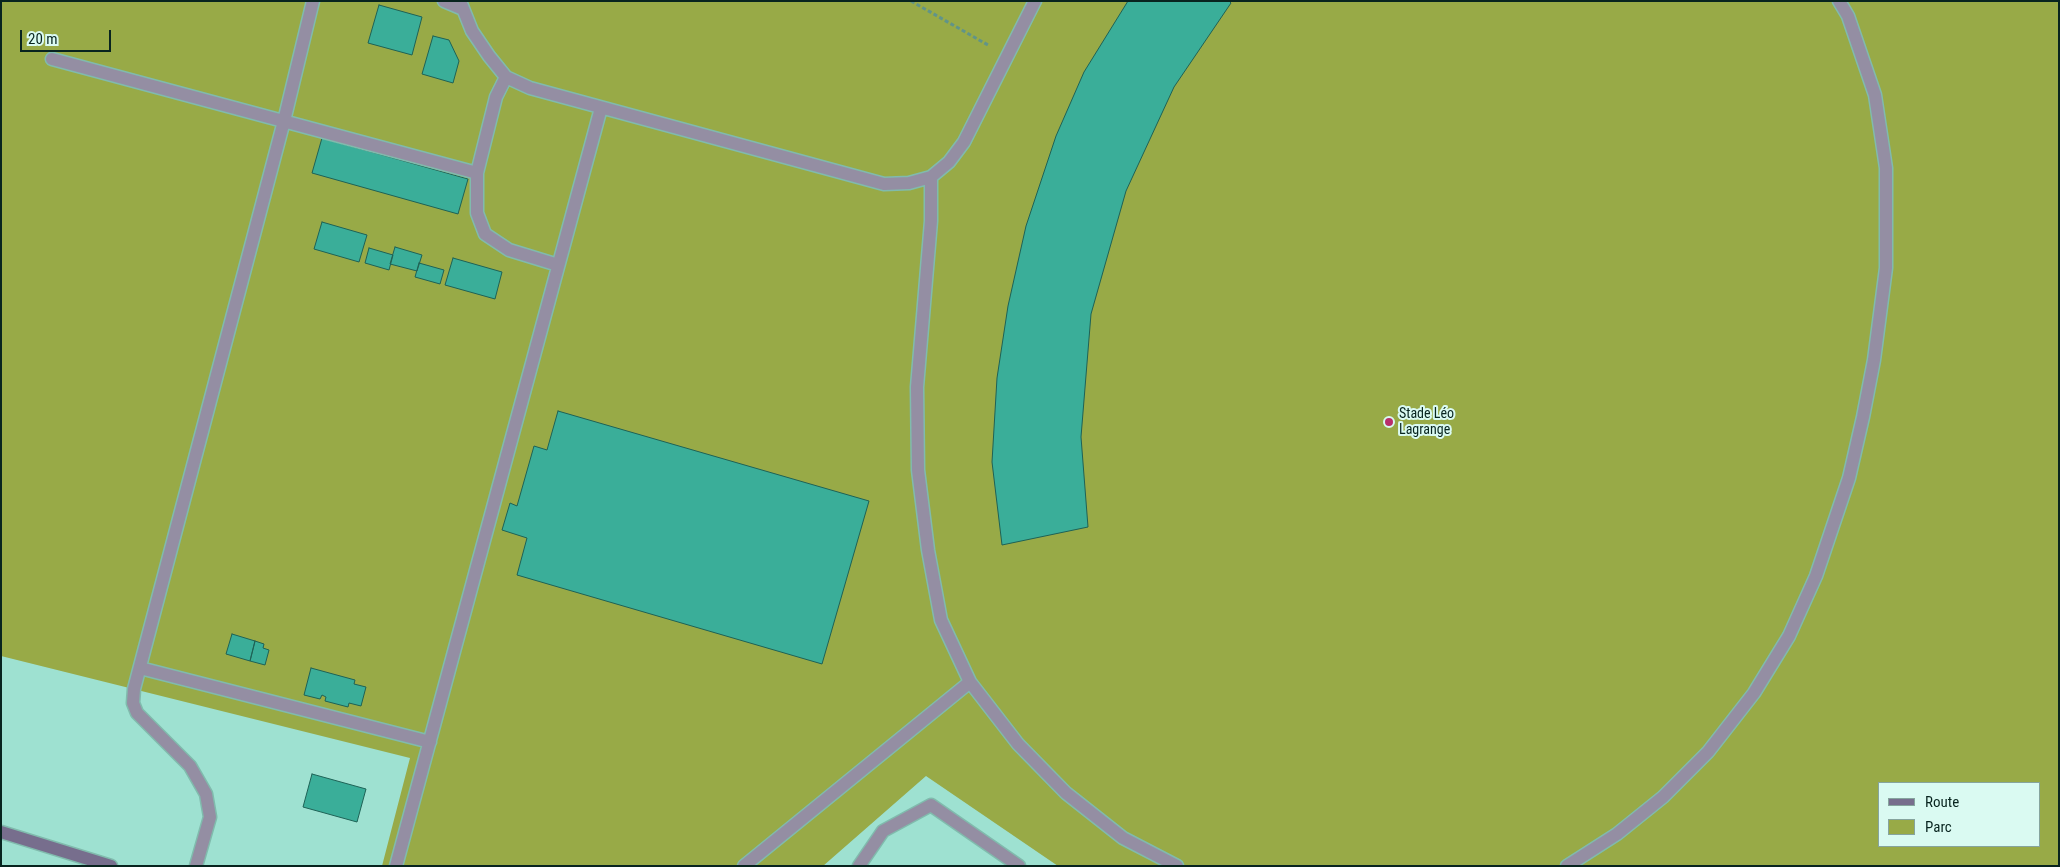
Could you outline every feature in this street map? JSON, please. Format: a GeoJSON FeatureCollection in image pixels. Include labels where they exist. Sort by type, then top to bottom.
{"type":"FeatureCollection","features":[{"type":"Feature","properties":{"kind":"main road"},"geometry":{"type":"LineString","coordinates":[[1,832],[111,866]]}},
{"type":"Feature","properties":{"kind":"lane"},"geometry":{"type":"LineString","coordinates":[[196,866],[210,817],[206,794],[190,766],[137,714],[133,703],[134,689],[284,121],[313,1]]}},
{"type":"Feature","properties":{"kind":"lane"},"geometry":{"type":"LineString","coordinates":[[444,1],[461,5],[472,31],[506,77],[530,88],[884,184],[909,183],[931,177],[949,162],[964,142],[1035,1]]}},
{"type":"Feature","properties":{"kind":"lane"},"geometry":{"type":"LineString","coordinates":[[1567,866],[1617,834],[1663,797],[1708,752],[1754,693],[1789,636],[1812,584],[1848,478],[1864,417],[1886,268],[1886,168],[1875,95],[1848,16],[1839,1]]}},
{"type":"Feature","properties":{"kind":"lane"},"geometry":{"type":"LineString","coordinates":[[52,59],[477,173]]}},
{"type":"Feature","properties":{"kind":"lane"},"geometry":{"type":"LineString","coordinates":[[506,77],[496,97],[477,173],[477,213],[485,234],[509,250],[558,264]]}},
{"type":"Feature","properties":{"kind":"lane"},"geometry":{"type":"LineString","coordinates":[[396,866],[601,108]]}},
{"type":"Feature","properties":{"kind":"lane"},"geometry":{"type":"LineString","coordinates":[[931,177],[931,230],[917,387],[918,470],[928,550],[941,620],[970,682],[1018,744],[1066,793],[1123,838],[1177,866]]}},
{"type":"Feature","properties":{"kind":"lane"},"geometry":{"type":"LineString","coordinates":[[140,668],[430,742]]}},
{"type":"Feature","properties":{"kind":"lane"},"geometry":{"type":"LineString","coordinates":[[744,866],[970,682]]}},
{"type":"Feature","properties":{"kind":"lane"},"geometry":{"type":"LineString","coordinates":[[859,866],[883,831],[930,805],[1020,866]]}},
{"type":"Feature","properties":{"kind":"path"},"geometry":{"type":"LineString","coordinates":[[911,1],[1007,56]]}},
{"type":"Feature","properties":{"kind":"green space"},"geometry":{"type":"Polygon","coordinates":[[[1,1],[2059,1],[2059,866],[1058,866],[926,776],[823,866],[382,866],[410,758],[1,656],[1,1]]]}},
{"type":"Feature","properties":{"kind":"building"},"geometry":{"type":"Polygon","coordinates":[[[1128,1],[1229,1],[1231,3],[1174,87],[1126,191],[1091,314],[1081,437],[1088,527],[1002,545],[992,462],[997,378],[1008,306],[1026,226],[1056,136],[1084,72],[1128,1]]]}},
{"type":"Feature","properties":{"kind":"building"},"geometry":{"type":"Polygon","coordinates":[[[379,5],[422,17],[412,55],[368,43],[379,5]]]}},
{"type":"Feature","properties":{"kind":"building"},"geometry":{"type":"Polygon","coordinates":[[[433,36],[449,40],[459,61],[453,83],[422,74],[433,36]]]}},
{"type":"Feature","properties":{"kind":"building"},"geometry":{"type":"Polygon","coordinates":[[[322,138],[468,179],[458,214],[312,173],[322,138]]]}},
{"type":"Feature","properties":{"kind":"building"},"geometry":{"type":"Polygon","coordinates":[[[322,222],[367,235],[359,262],[314,249],[322,222]]]}},
{"type":"Feature","properties":{"kind":"building"},"geometry":{"type":"Polygon","coordinates":[[[395,247],[422,255],[417,271],[390,264],[395,247]]]}},
{"type":"Feature","properties":{"kind":"building"},"geometry":{"type":"Polygon","coordinates":[[[369,248],[393,255],[389,270],[365,263],[369,248]]]}},
{"type":"Feature","properties":{"kind":"building"},"geometry":{"type":"Polygon","coordinates":[[[453,258],[502,272],[495,299],[445,285],[453,258]]]}},
{"type":"Feature","properties":{"kind":"building"},"geometry":{"type":"Polygon","coordinates":[[[419,263],[444,270],[440,284],[415,277],[419,263]]]}},
{"type":"Feature","properties":{"kind":"building"},"geometry":{"type":"Polygon","coordinates":[[[558,411],[869,501],[822,664],[517,575],[527,538],[502,530],[510,503],[517,506],[534,446],[547,450],[558,411]]]}},
{"type":"Feature","properties":{"kind":"building"},"geometry":{"type":"Polygon","coordinates":[[[232,634],[255,641],[250,661],[226,654],[232,634]]]}},
{"type":"Feature","properties":{"kind":"building"},"geometry":{"type":"Polygon","coordinates":[[[255,641],[264,644],[263,648],[269,650],[265,665],[250,661],[255,641]]]}},
{"type":"Feature","properties":{"kind":"building"},"geometry":{"type":"Polygon","coordinates":[[[311,668],[355,680],[354,684],[366,687],[361,706],[349,703],[348,707],[325,701],[326,697],[322,695],[320,699],[304,695],[311,668]]]}},
{"type":"Feature","properties":{"kind":"building"},"geometry":{"type":"Polygon","coordinates":[[[312,774],[366,789],[357,822],[303,807],[312,774]]]}},
{"type":"Feature","properties":{"kind":"place","name":"Stade Léo Lagrange"},"geometry":{"type":"Point","coordinates":[1389,422]}}]}
